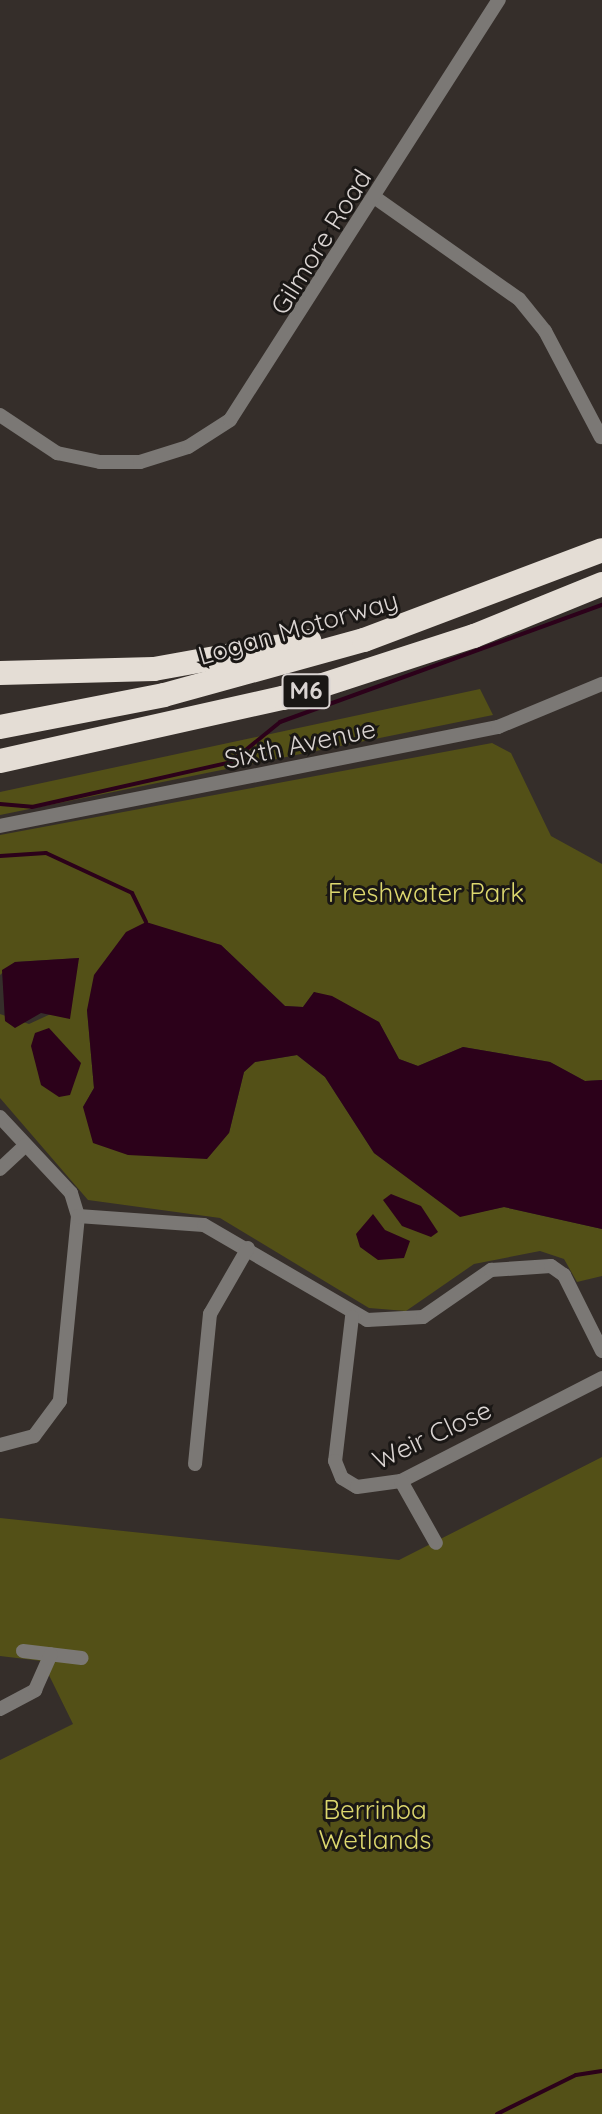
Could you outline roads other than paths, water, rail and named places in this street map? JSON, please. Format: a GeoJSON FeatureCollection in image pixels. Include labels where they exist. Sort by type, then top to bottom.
{"type":"FeatureCollection","features":[{"type":"Feature","properties":{"kind":"highway","name":"Logan Motorway"},"geometry":{"type":"LineString","coordinates":[[0,727],[279,665],[531,579],[602,550]]}},
{"type":"Feature","properties":{"kind":"highway"},"geometry":{"type":"LineString","coordinates":[[0,673],[101,673],[244,655],[531,579]]}},
{"type":"Feature","properties":{"kind":"highway","name":"M6"},"geometry":{"type":"LineString","coordinates":[[0,761],[283,698],[474,636],[602,584]]}},
{"type":"Feature","properties":{"kind":"street","name":"Gilmore Road"},"geometry":{"type":"LineString","coordinates":[[0,415],[57,453],[140,462],[188,447],[230,420],[377,199],[499,0]]}},
{"type":"Feature","properties":{"kind":"street"},"geometry":{"type":"LineString","coordinates":[[377,199],[519,299],[545,331],[601,437]]}},
{"type":"Feature","properties":{"kind":"street","name":"Sixth Avenue"},"geometry":{"type":"LineString","coordinates":[[0,826],[498,727],[602,684]]}},
{"type":"Feature","properties":{"kind":"street"},"geometry":{"type":"LineString","coordinates":[[0,1117],[71,1193],[78,1216],[60,1401],[34,1436],[0,1445]]}},
{"type":"Feature","properties":{"kind":"street"},"geometry":{"type":"LineString","coordinates":[[0,1169],[26,1145]]}},
{"type":"Feature","properties":{"kind":"street"},"geometry":{"type":"LineString","coordinates":[[78,1216],[204,1225],[248,1248],[352,1317],[423,1317],[473,1278],[537,1263],[564,1275],[602,1351]]}},
{"type":"Feature","properties":{"kind":"street"},"geometry":{"type":"LineString","coordinates":[[195,1464],[210,1314],[248,1248]]}},
{"type":"Feature","properties":{"kind":"street","name":"Weir Close"},"geometry":{"type":"LineString","coordinates":[[352,1317],[335,1461],[342,1478],[357,1487],[401,1481],[602,1378]]}},
{"type":"Feature","properties":{"kind":"street"},"geometry":{"type":"LineString","coordinates":[[401,1481],[436,1543]]}},
{"type":"Feature","properties":{"kind":"street"},"geometry":{"type":"LineString","coordinates":[[23,1651],[82,1658]]}},
{"type":"Feature","properties":{"kind":"street"},"geometry":{"type":"LineString","coordinates":[[0,1709],[35,1690],[51,1654]]}},
{"type":"Feature","properties":{"kind":"waterway"},"geometry":{"type":"LineString","coordinates":[[0,804],[32,807],[231,762],[280,722],[602,605]]}},
{"type":"Feature","properties":{"kind":"waterway"},"geometry":{"type":"LineString","coordinates":[[0,856],[46,853],[132,893],[146,922]]}},
{"type":"Feature","properties":{"kind":"waterway"},"geometry":{"type":"LineString","coordinates":[[497,2114],[576,2075],[602,2071]]}},
{"type":"Feature","properties":{"kind":"park label","name":"Freshwater Park"},"geometry":{"type":"Point","coordinates":[426,893]}},
{"type":"Feature","properties":{"kind":"park label","name":"Berrinba Wetlands"},"geometry":{"type":"Point","coordinates":[375,1825]}}]}
